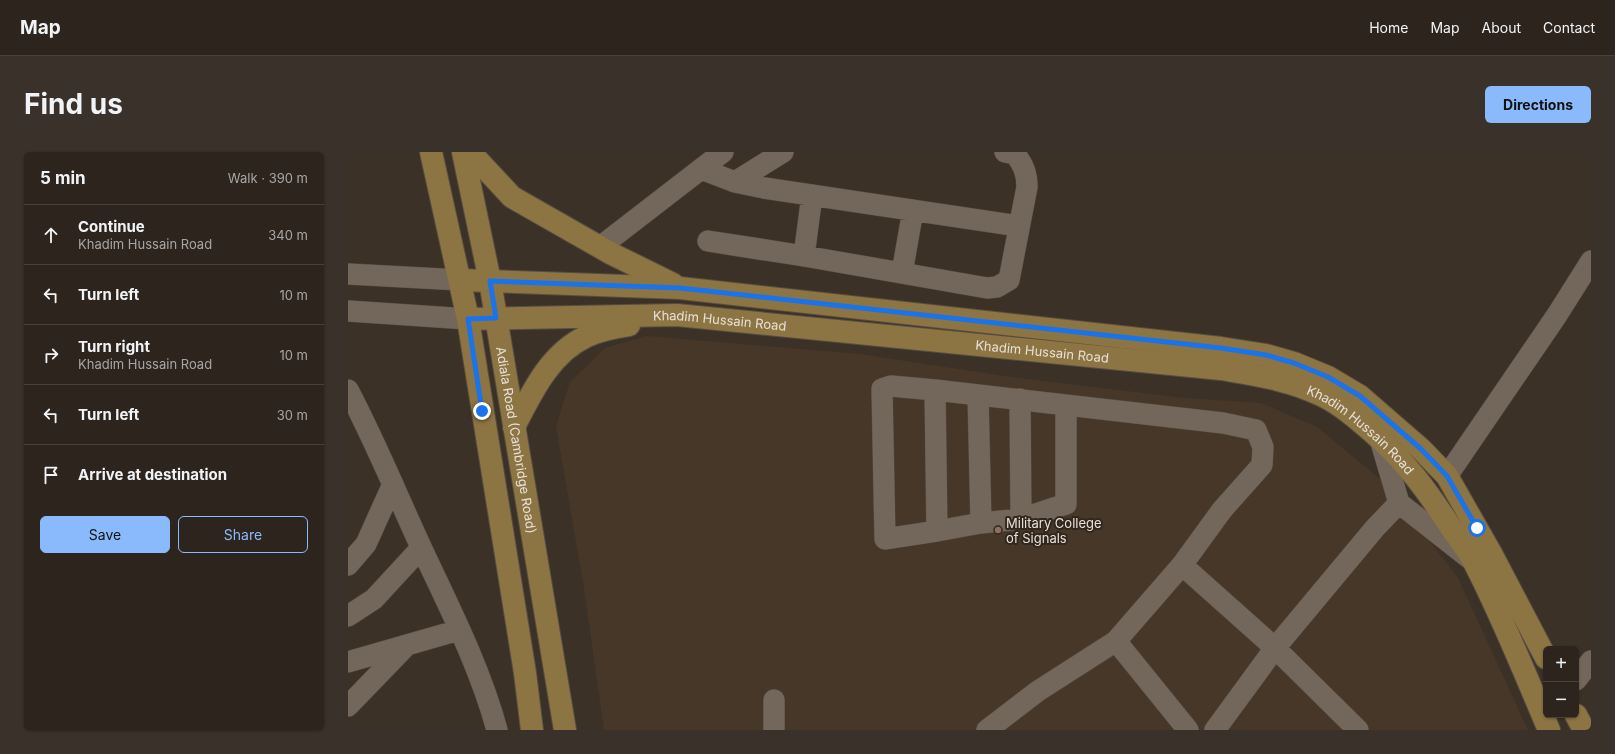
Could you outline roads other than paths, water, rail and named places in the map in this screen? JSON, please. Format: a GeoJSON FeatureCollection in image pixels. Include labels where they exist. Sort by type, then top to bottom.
{"type":"FeatureCollection","features":[{"type":"Feature","properties":{"kind":"main road","name":"Adiala Road (Cambridge Road)"},"geometry":{"type":"LineString","coordinates":[[431,152],[468,319],[525,673],[532,730]]}},
{"type":"Feature","properties":{"kind":"main road","name":"Adiala Road (Cambridge Road)"},"geometry":{"type":"LineString","coordinates":[[463,152],[490,281],[564,730]]}},
{"type":"Feature","properties":{"kind":"main road"},"geometry":{"type":"LineString","coordinates":[[470,152],[512,197],[600,247],[680,288]]}},
{"type":"Feature","properties":{"kind":"main road","name":"Khadim Hussain Road"},"geometry":{"type":"LineString","coordinates":[[460,280],[680,288],[1221,348],[1266,355],[1294,363],[1328,377],[1360,396],[1421,449],[1447,476],[1492,555],[1543,652]]}},
{"type":"Feature","properties":{"kind":"main road","name":"Khadim Hussain Road"},"geometry":{"type":"LineString","coordinates":[[468,319],[677,315],[1221,369],[1259,375],[1294,384],[1323,396],[1348,412],[1380,439],[1405,463],[1428,492],[1473,560],[1511,640],[1549,730]]}},
{"type":"Feature","properties":{"kind":"main road"},"geometry":{"type":"LineString","coordinates":[[514,427],[533,389],[558,354],[587,336],[616,327],[677,315]]}},
{"type":"Feature","properties":{"kind":"main road"},"geometry":{"type":"LineString","coordinates":[[1578,718],[1584,730]]}},
{"type":"Feature","properties":{"kind":"street"},"geometry":{"type":"LineString","coordinates":[[600,247],[723,152]]}},
{"type":"Feature","properties":{"kind":"street"},"geometry":{"type":"LineString","coordinates":[[735,182],[783,152]]}},
{"type":"Feature","properties":{"kind":"street"},"geometry":{"type":"LineString","coordinates":[[708,241],[987,288],[997,287],[1009,280],[1027,187],[1027,176],[1022,163],[1014,154],[1005,152]]}},
{"type":"Feature","properties":{"kind":"street"},"geometry":{"type":"LineString","coordinates":[[701,169],[735,182],[764,188],[1020,226]]}},
{"type":"Feature","properties":{"kind":"street"},"geometry":{"type":"LineString","coordinates":[[804,256],[812,195]]}},
{"type":"Feature","properties":{"kind":"street"},"geometry":{"type":"LineString","coordinates":[[902,273],[913,210]]}},
{"type":"Feature","properties":{"kind":"street"},"geometry":{"type":"LineString","coordinates":[[1447,476],[1557,315],[1591,261]]}},
{"type":"Feature","properties":{"kind":"street","name":"Khadim Hussain Road"},"geometry":{"type":"LineString","coordinates":[[348,274],[460,280]]}},
{"type":"Feature","properties":{"kind":"street","name":"Khadim Hussain Road"},"geometry":{"type":"LineString","coordinates":[[348,311],[468,319]]}},
{"type":"Feature","properties":{"kind":"street"},"geometry":{"type":"LineString","coordinates":[[987,730],[1038,692],[1116,641],[1182,565],[1222,510],[1262,465],[1263,447],[1256,430],[1223,423],[1020,399],[891,386],[882,389],[885,539],[981,523],[1021,519],[1066,504],[1066,405]]}},
{"type":"Feature","properties":{"kind":"street"},"geometry":{"type":"LineString","coordinates":[[348,390],[367,426],[459,630],[491,706],[497,730]]}},
{"type":"Feature","properties":{"kind":"street"},"geometry":{"type":"LineString","coordinates":[[935,390],[937,531]]}},
{"type":"Feature","properties":{"kind":"street"},"geometry":{"type":"LineString","coordinates":[[978,395],[981,523]]}},
{"type":"Feature","properties":{"kind":"street"},"geometry":{"type":"LineString","coordinates":[[1020,399],[1021,519]]}},
{"type":"Feature","properties":{"kind":"street"},"geometry":{"type":"LineString","coordinates":[[1380,439],[1399,503],[1473,560]]}},
{"type":"Feature","properties":{"kind":"street"},"geometry":{"type":"LineString","coordinates":[[348,565],[366,544],[393,484]]}},
{"type":"Feature","properties":{"kind":"street"},"geometry":{"type":"LineString","coordinates":[[1215,730],[1275,648],[1375,528],[1399,503]]}},
{"type":"Feature","properties":{"kind":"street"},"geometry":{"type":"LineString","coordinates":[[348,616],[374,599],[422,548]]}},
{"type":"Feature","properties":{"kind":"street"},"geometry":{"type":"LineString","coordinates":[[1182,565],[1275,648],[1358,730]]}},
{"type":"Feature","properties":{"kind":"street"},"geometry":{"type":"LineString","coordinates":[[348,662],[459,630]]}},
{"type":"Feature","properties":{"kind":"street"},"geometry":{"type":"LineString","coordinates":[[1116,641],[1188,730]]}},
{"type":"Feature","properties":{"kind":"street"},"geometry":{"type":"LineString","coordinates":[[348,706],[406,645]]}},
{"type":"Feature","properties":{"kind":"street"},"geometry":{"type":"LineString","coordinates":[[1579,676],[1591,661]]}},
{"type":"Feature","properties":{"kind":"street"},"geometry":{"type":"LineString","coordinates":[[774,700],[774,730]]}},
{"type":"Feature","properties":{"kind":"place","name":"Military College of Signals"},"geometry":{"type":"Point","coordinates":[998,530]}}]}
